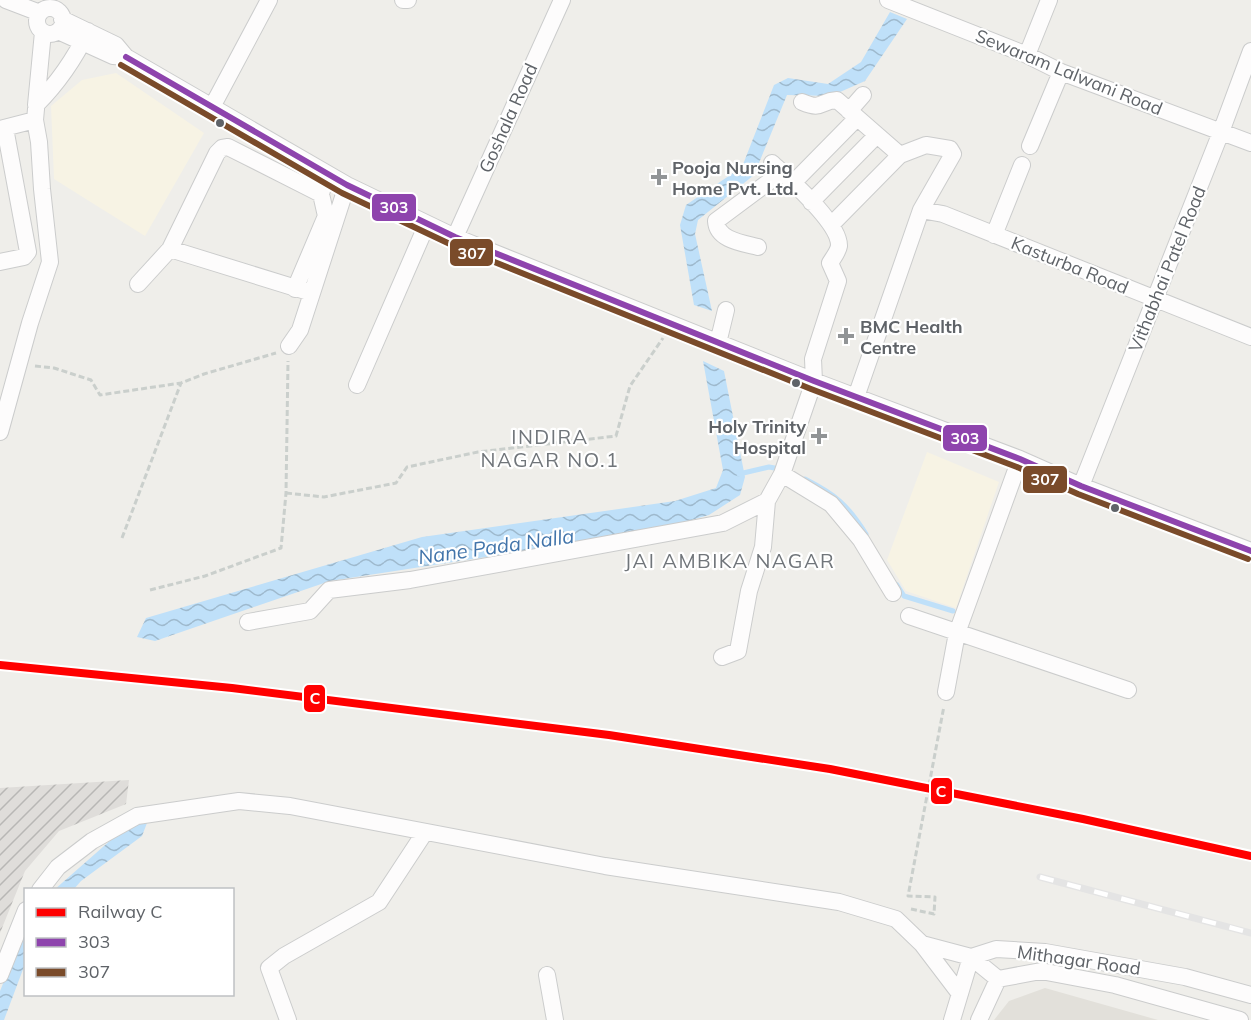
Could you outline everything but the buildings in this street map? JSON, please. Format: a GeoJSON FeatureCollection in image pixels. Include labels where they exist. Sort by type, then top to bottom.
{"type":"FeatureCollection","features":[{"type":"Feature","properties":{"kind":"street"},"geometry":{"type":"LineString","coordinates":[[6,0],[52,15],[85,37],[116,45],[126,57],[327,174],[454,237],[814,381],[1020,459],[1082,486],[1251,551]]}},
{"type":"Feature","properties":{"kind":"street"},"geometry":{"type":"LineString","coordinates":[[212,108],[269,0]]}},
{"type":"Feature","properties":{"kind":"street"},"geometry":{"type":"LineString","coordinates":[[403,0],[408,0]]}},
{"type":"Feature","properties":{"kind":"street","name":"Goshala Road"},"geometry":{"type":"LineString","coordinates":[[454,237],[562,0]]}},
{"type":"Feature","properties":{"kind":"street","name":"Sewaram Lalwani Road"},"geometry":{"type":"LineString","coordinates":[[888,0],[1027,55],[1061,72],[1251,143]]}},
{"type":"Feature","properties":{"kind":"street"},"geometry":{"type":"LineString","coordinates":[[1027,55],[1049,0]]}},
{"type":"Feature","properties":{"kind":"street"},"geometry":{"type":"LineString","coordinates":[[0,432],[18,364],[50,262],[35,113],[52,15]]}},
{"type":"Feature","properties":{"kind":"street"},"geometry":{"type":"LineString","coordinates":[[0,262],[24,257],[28,252],[4,148],[2,129],[35,113],[70,65],[85,37]]}},
{"type":"Feature","properties":{"kind":"street","name":"Vithabhai Patel Road"},"geometry":{"type":"LineString","coordinates":[[1082,486],[1251,51]]}},
{"type":"Feature","properties":{"kind":"street"},"geometry":{"type":"LineString","coordinates":[[1030,146],[1061,72]]}},
{"type":"Feature","properties":{"kind":"street"},"geometry":{"type":"LineString","coordinates":[[758,247],[726,237],[716,226],[716,221],[782,173],[853,115],[863,94]]}},
{"type":"Feature","properties":{"kind":"street"},"geometry":{"type":"LineString","coordinates":[[802,102],[819,107],[837,100],[900,155]]}},
{"type":"Feature","properties":{"kind":"street"},"geometry":{"type":"LineString","coordinates":[[811,202],[876,136]]}},
{"type":"Feature","properties":{"kind":"street"},"geometry":{"type":"LineString","coordinates":[[258,162],[268,139]]}},
{"type":"Feature","properties":{"kind":"street"},"geometry":{"type":"LineString","coordinates":[[832,224],[900,155],[926,145],[952,151],[953,154],[921,210],[856,397]]}},
{"type":"Feature","properties":{"kind":"street"},"geometry":{"type":"LineString","coordinates":[[138,284],[170,249],[217,153],[222,148],[228,147],[321,194]]}},
{"type":"Feature","properties":{"kind":"street"},"geometry":{"type":"LineString","coordinates":[[994,235],[1022,165]]}},
{"type":"Feature","properties":{"kind":"street"},"geometry":{"type":"LineString","coordinates":[[722,657],[738,651],[749,591],[763,547],[767,501],[782,474],[814,381],[813,359],[838,281],[830,263],[839,248],[838,237],[832,224],[782,173]]}},
{"type":"Feature","properties":{"kind":"street"},"geometry":{"type":"LineString","coordinates":[[295,289],[326,216],[321,194],[327,174]]}},
{"type":"Feature","properties":{"kind":"street"},"geometry":{"type":"LineString","coordinates":[[289,347],[300,330],[347,185]]}},
{"type":"Feature","properties":{"kind":"street","name":"Kasturba Road"},"geometry":{"type":"LineString","coordinates":[[921,210],[943,214],[1251,337]]}},
{"type":"Feature","properties":{"kind":"street"},"geometry":{"type":"LineString","coordinates":[[357,385],[427,224]]}},
{"type":"Feature","properties":{"kind":"street"},"geometry":{"type":"LineString","coordinates":[[170,249],[312,293]]}},
{"type":"Feature","properties":{"kind":"street"},"geometry":{"type":"LineString","coordinates":[[718,343],[726,310]]}},
{"type":"Feature","properties":{"kind":"street"},"geometry":{"type":"LineString","coordinates":[[945,696],[957,633],[1020,459]]}},
{"type":"Feature","properties":{"kind":"street"},"geometry":{"type":"LineString","coordinates":[[782,474],[831,504],[861,540],[893,594]]}},
{"type":"Feature","properties":{"kind":"street"},"geometry":{"type":"LineString","coordinates":[[248,622],[310,611],[329,590],[410,580],[723,523],[767,501]]}},
{"type":"Feature","properties":{"kind":"street"},"geometry":{"type":"LineString","coordinates":[[909,616],[1128,690]]}},
{"type":"Feature","properties":{"kind":"street"},"geometry":{"type":"LineString","coordinates":[[42,888],[58,867],[92,841],[137,816],[239,801],[290,806],[605,866],[839,902],[896,919],[922,944],[960,994]]}},
{"type":"Feature","properties":{"kind":"street"},"geometry":{"type":"LineString","coordinates":[[288,1020],[269,968],[284,956],[379,902],[425,832]]}},
{"type":"Feature","properties":{"kind":"street"},"geometry":{"type":"LineString","coordinates":[[0,975],[24,915]]}},
{"type":"Feature","properties":{"kind":"street"},"geometry":{"type":"LineString","coordinates":[[922,944],[971,957],[998,979],[1041,971],[1115,985],[1240,1020]]}},
{"type":"Feature","properties":{"kind":"street","name":"Mithagar Road"},"geometry":{"type":"LineString","coordinates":[[971,957],[996,949],[1045,952],[1185,977],[1251,995]]}},
{"type":"Feature","properties":{"kind":"street"},"geometry":{"type":"LineString","coordinates":[[952,1020],[971,957]]}},
{"type":"Feature","properties":{"kind":"street"},"geometry":{"type":"LineString","coordinates":[[547,975],[555,1020]]}},
{"type":"Feature","properties":{"kind":"street"},"geometry":{"type":"LineString","coordinates":[[979,1020],[998,979]]}},
{"type":"Feature","properties":{"kind":"path"},"geometry":{"type":"LineString","coordinates":[[286,493],[324,497],[396,483],[407,467],[478,452],[616,436],[630,386],[673,325]]}},
{"type":"Feature","properties":{"kind":"path"},"geometry":{"type":"LineString","coordinates":[[18,364],[54,368],[91,380],[100,395],[181,383],[204,374],[272,355],[289,347],[286,493],[281,548],[205,576],[150,590]]}},
{"type":"Feature","properties":{"kind":"path"},"geometry":{"type":"LineString","coordinates":[[122,538],[181,383]]}},
{"type":"Feature","properties":{"kind":"path"},"geometry":{"type":"LineString","coordinates":[[911,909],[934,914],[935,897],[908,896],[941,729],[945,696]]}},
{"type":"Feature","properties":{"kind":"shaded area"},"geometry":{"type":"Polygon","coordinates":[[[116,73],[204,133],[145,236],[54,179],[51,106],[82,80],[116,73]]]}},
{"type":"Feature","properties":{"kind":"shaded area"},"geometry":{"type":"Polygon","coordinates":[[[927,452],[999,482],[956,608],[906,591],[887,560],[927,452]]]}},
{"type":"Feature","properties":{"kind":"shaded area"},"geometry":{"type":"Polygon","coordinates":[[[129,780],[126,804],[59,831],[25,871],[0,933],[0,788],[129,780]]]}},
{"type":"Feature","properties":{"kind":"shaded area"},"geometry":{"type":"Polygon","coordinates":[[[1045,988],[1158,1020],[994,1020],[1009,1001],[1045,988]]]}},
{"type":"Feature","properties":{"kind":"water"},"geometry":{"type":"Polygon","coordinates":[[[890,12],[907,19],[865,81],[831,96],[787,95],[754,175],[698,220],[695,234],[712,311],[694,305],[680,225],[686,205],[742,167],[774,85],[788,78],[828,84],[861,62],[890,12]]]}},
{"type":"Feature","properties":{"kind":"water","name":"Nane Pada Nalla"},"geometry":{"type":"Polygon","coordinates":[[[703,361],[724,371],[745,477],[740,495],[709,515],[653,531],[330,581],[155,641],[137,637],[146,618],[422,537],[675,501],[716,488],[723,470],[703,361]]]}},
{"type":"Feature","properties":{"kind":"water"},"geometry":{"type":"Polygon","coordinates":[[[147,823],[142,836],[75,888],[56,888],[129,824],[147,823]]]}},
{"type":"Feature","properties":{"kind":"water"},"geometry":{"type":"Polygon","coordinates":[[[24,932],[24,967],[4,1020],[0,1020],[0,991],[24,932]]]}},
{"type":"Feature","properties":{"kind":"waterway"},"geometry":{"type":"LineString","coordinates":[[739,474],[769,467],[780,469]]}},
{"type":"Feature","properties":{"kind":"waterway"},"geometry":{"type":"LineString","coordinates":[[805,479],[840,501],[866,534]]}},
{"type":"Feature","properties":{"kind":"waterway"},"geometry":{"type":"LineString","coordinates":[[897,585],[904,596],[953,611]]}},
{"type":"Feature","properties":{"kind":"railway"},"geometry":{"type":"LineString","coordinates":[[1040,877],[1251,933]]}},
{"type":"Feature","properties":{"kind":"rail line","name":"C"},"geometry":{"type":"LineString","coordinates":[[0,665],[232,688],[609,735],[830,769],[1083,819],[1251,856]]}},
{"type":"Feature","properties":{"kind":"transit line","name":"303"},"geometry":{"type":"LineString","coordinates":[[126,57],[347,185],[455,237],[814,381],[1020,459],[1081,486],[1251,551]]}},
{"type":"Feature","properties":{"kind":"transit line","name":"307"},"geometry":{"type":"LineString","coordinates":[[121,65],[342,193],[452,245],[811,389],[1017,467],[1078,494],[1248,559]]}},
{"type":"Feature","properties":{"kind":"place","name":"Pooja Nursing Home Pvt. Ltd."},"geometry":{"type":"Point","coordinates":[659,177]}},
{"type":"Feature","properties":{"kind":"place","name":"BMC Health Centre"},"geometry":{"type":"Point","coordinates":[846,336]}},
{"type":"Feature","properties":{"kind":"place","name":"Holy Trinity Hospital"},"geometry":{"type":"Point","coordinates":[819,436]}},
{"type":"Feature","properties":{"kind":"district","name":"INDIRA NAGAR NO.1"},"geometry":{"type":"Point","coordinates":[550,448]}},
{"type":"Feature","properties":{"kind":"district","name":"JAI AMBIKA NAGAR"},"geometry":{"type":"Point","coordinates":[730,560]}}]}
